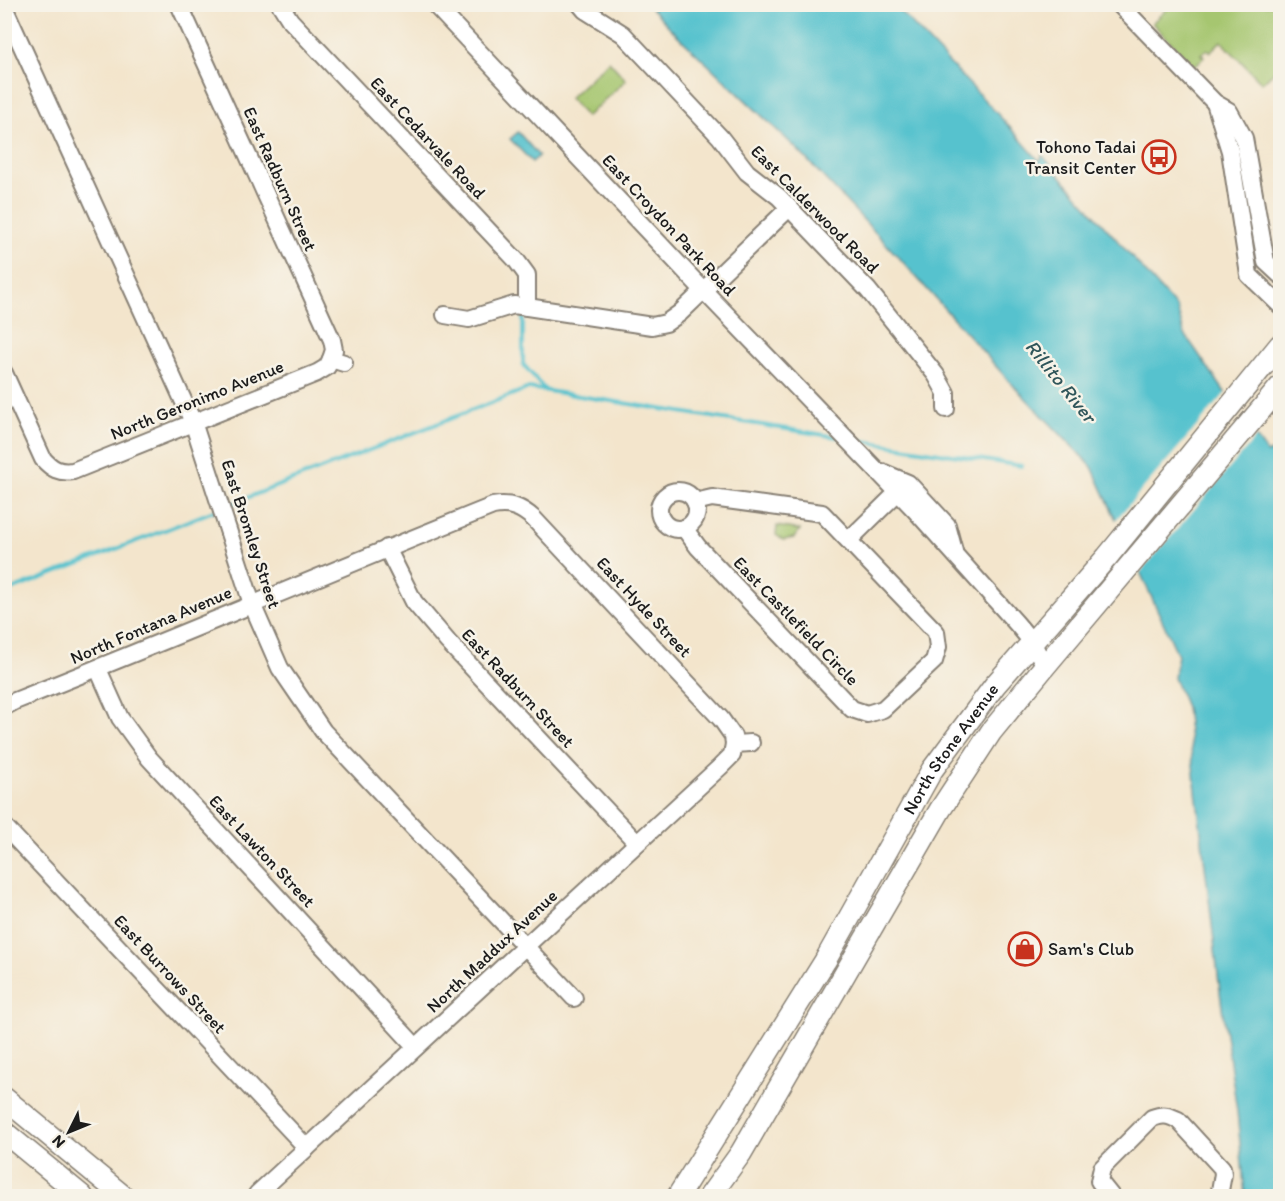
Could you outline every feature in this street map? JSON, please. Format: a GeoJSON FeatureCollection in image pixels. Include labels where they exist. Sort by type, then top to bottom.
{"type":"FeatureCollection","features":[{"type":"Feature","properties":{"kind":"main road","name":"North Stone Avenue"},"geometry":{"type":"LineString","coordinates":[[678,1197],[825,961],[932,770],[995,686],[1107,557],[1281,345]]}},
{"type":"Feature","properties":{"kind":"main road","name":"North Stone Avenue"},"geometry":{"type":"LineString","coordinates":[[710,1197],[741,1153],[940,810],[991,732],[1281,387]]}},
{"type":"Feature","properties":{"kind":"main road"},"geometry":{"type":"LineString","coordinates":[[4,1098],[15,1114],[123,1197]]}},
{"type":"Feature","properties":{"kind":"main road"},"geometry":{"type":"LineString","coordinates":[[4,1132],[82,1197]]}},
{"type":"Feature","properties":{"kind":"street","name":"East Radburn Street"},"geometry":{"type":"LineString","coordinates":[[179,4],[332,340],[337,361]]}},
{"type":"Feature","properties":{"kind":"street","name":"East Cedarvale Road"},"geometry":{"type":"LineString","coordinates":[[280,4],[290,20],[516,260],[527,275],[527,307]]}},
{"type":"Feature","properties":{"kind":"street","name":"East Croydon Park Road"},"geometry":{"type":"LineString","coordinates":[[434,4],[872,466],[903,488],[947,525],[954,555],[1032,642],[1045,666]]}},
{"type":"Feature","properties":{"kind":"street","name":"East Calderwood Road"},"geometry":{"type":"LineString","coordinates":[[580,4],[585,10],[622,34],[720,137],[747,172],[774,193],[868,290],[922,357],[946,393],[946,409]]}},
{"type":"Feature","properties":{"kind":"street"},"geometry":{"type":"LineString","coordinates":[[1119,4],[1215,103],[1228,111],[1244,138],[1266,262],[1281,275]]}},
{"type":"Feature","properties":{"kind":"street","name":"East Bromley Street"},"geometry":{"type":"LineString","coordinates":[[4,8],[193,422],[252,604],[280,668],[323,731],[574,998]]}},
{"type":"Feature","properties":{"kind":"street"},"geometry":{"type":"LineString","coordinates":[[1215,103],[1230,151],[1249,275],[1281,305]]}},
{"type":"Feature","properties":{"kind":"street"},"geometry":{"type":"LineString","coordinates":[[445,315],[469,319],[514,305],[652,326],[666,323],[704,291],[789,208]]}},
{"type":"Feature","properties":{"kind":"street","name":"North Geronimo Avenue"},"geometry":{"type":"LineString","coordinates":[[4,373],[43,459],[53,469],[64,472],[73,471],[317,373],[337,361]]}},
{"type":"Feature","properties":{"kind":"street"},"geometry":{"type":"LineString","coordinates":[[849,540],[903,488]]}},
{"type":"Feature","properties":{"kind":"street","name":"East Castlefield Circle"},"geometry":{"type":"LineString","coordinates":[[677,491],[689,495],[695,502],[712,498],[822,513],[936,632],[938,647],[934,661],[883,710],[867,714],[852,709],[698,547],[684,528],[675,529],[664,524],[658,512],[665,495],[677,491]]}},
{"type":"Feature","properties":{"kind":"street"},"geometry":{"type":"LineString","coordinates":[[684,528],[696,518],[695,502]]}},
{"type":"Feature","properties":{"kind":"street","name":"North Fontana Avenue"},"geometry":{"type":"LineString","coordinates":[[4,707],[493,506],[504,504],[514,506]]}},
{"type":"Feature","properties":{"kind":"street","name":"East Hyde Street"},"geometry":{"type":"LineString","coordinates":[[514,506],[525,510],[534,519],[715,711],[728,727],[734,744]]}},
{"type":"Feature","properties":{"kind":"street","name":"East Radburn Street"},"geometry":{"type":"LineString","coordinates":[[387,548],[414,602],[448,642],[637,843]]}},
{"type":"Feature","properties":{"kind":"street","name":"East Lawton Street"},"geometry":{"type":"LineString","coordinates":[[98,669],[120,718],[150,758],[416,1047]]}},
{"type":"Feature","properties":{"kind":"street"},"geometry":{"type":"LineString","coordinates":[[734,744],[751,743]]}},
{"type":"Feature","properties":{"kind":"street","name":"North Maddux Avenue"},"geometry":{"type":"LineString","coordinates":[[257,1194],[727,761],[732,755],[734,744]]}},
{"type":"Feature","properties":{"kind":"street","name":"East Burrows Street"},"geometry":{"type":"LineString","coordinates":[[4,826],[307,1148]]}},
{"type":"Feature","properties":{"kind":"street"},"geometry":{"type":"LineString","coordinates":[[1111,1197],[1099,1181],[1101,1168],[1152,1118],[1160,1115],[1169,1115],[1178,1120],[1222,1168],[1223,1182],[1219,1197]]}},
{"type":"Feature","properties":{"kind":"green space"},"geometry":{"type":"Polygon","coordinates":[[[1161,5],[1280,5],[1280,66],[1262,83],[1221,41],[1210,52],[1207,49],[1201,54],[1204,57],[1194,67],[1152,23],[1166,10],[1161,5]]]}},
{"type":"Feature","properties":{"kind":"green space"},"geometry":{"type":"Polygon","coordinates":[[[609,61],[626,80],[586,117],[569,98],[609,61]]]}},
{"type":"Feature","properties":{"kind":"green space"},"geometry":{"type":"Polygon","coordinates":[[[777,526],[800,530],[794,538],[783,540],[776,535],[777,526]]]}},
{"type":"Feature","properties":{"kind":"water","name":"Rillito River"},"geometry":{"type":"Polygon","coordinates":[[[648,5],[895,5],[1040,162],[1042,155],[1177,308],[1184,333],[1267,453],[1274,450],[1280,459],[1280,1196],[1245,1196],[1237,1111],[1221,1000],[1186,707],[1174,678],[1178,655],[1092,467],[1010,382],[902,261],[797,149],[648,5]]]}},
{"type":"Feature","properties":{"kind":"water"},"geometry":{"type":"Polygon","coordinates":[[[518,132],[539,156],[532,162],[510,139],[518,132]]]}},
{"type":"Feature","properties":{"kind":"pier"},"geometry":{"type":"Polygon","coordinates":[[[1228,390],[1258,435],[1138,575],[1114,522],[1228,390]]]}},
{"type":"Feature","properties":{"kind":"waterway"},"geometry":{"type":"LineString","coordinates":[[523,317],[523,364],[545,390]]}},
{"type":"Feature","properties":{"kind":"waterway"},"geometry":{"type":"LineString","coordinates":[[226,506],[529,388],[837,437]]}},
{"type":"Feature","properties":{"kind":"waterway"},"geometry":{"type":"LineString","coordinates":[[857,440],[1022,466]]}},
{"type":"Feature","properties":{"kind":"waterway"},"geometry":{"type":"LineString","coordinates":[[4,590],[9,591],[216,510]]}},
{"type":"Feature","properties":{"kind":"waterway"},"geometry":{"type":"LineString","coordinates":[[4,580],[9,591],[4,593]]}},
{"type":"Feature","properties":{"kind":"place","name":"Tohono Tadai Transit Center"},"geometry":{"type":"Point","coordinates":[1159,157]}},
{"type":"Feature","properties":{"kind":"place","name":"Sam's Club"},"geometry":{"type":"Point","coordinates":[1025,949]}}]}
